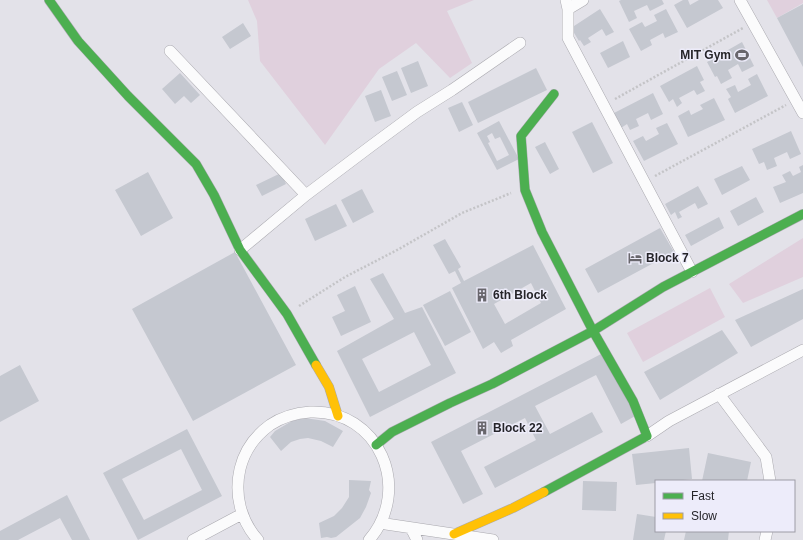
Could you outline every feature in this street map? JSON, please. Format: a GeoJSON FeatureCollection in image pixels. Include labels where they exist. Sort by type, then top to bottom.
{"type":"FeatureCollection","features":[{"type":"Feature","properties":{"kind":"street"},"geometry":{"type":"LineString","coordinates":[[49,0],[78,41],[128,96],[196,164],[214,195],[240,250],[287,314],[329,387],[338,416]]}},
{"type":"Feature","properties":{"kind":"street"},"geometry":{"type":"LineString","coordinates":[[583,0],[567,4],[568,38],[692,272]]}},
{"type":"Feature","properties":{"kind":"street"},"geometry":{"type":"LineString","coordinates":[[740,0],[800,106]]}},
{"type":"Feature","properties":{"kind":"street"},"geometry":{"type":"LineString","coordinates":[[240,250],[306,195],[371,146],[417,112],[452,90],[520,43]]}},
{"type":"Feature","properties":{"kind":"street"},"geometry":{"type":"LineString","coordinates":[[170,51],[306,195]]}},
{"type":"Feature","properties":{"kind":"street"},"geometry":{"type":"LineString","coordinates":[[554,94],[521,136],[525,190],[542,232],[593,331],[633,401],[647,436]]}},
{"type":"Feature","properties":{"kind":"street"},"geometry":{"type":"LineString","coordinates":[[376,445],[392,432],[492,384],[593,331],[663,287],[803,214]]}},
{"type":"Feature","properties":{"kind":"street"},"geometry":{"type":"LineString","coordinates":[[454,534],[513,508],[647,436],[669,421],[803,350]]}},
{"type":"Feature","properties":{"kind":"street"},"geometry":{"type":"LineString","coordinates":[[719,394],[766,457],[770,480]]}},
{"type":"Feature","properties":{"kind":"street"},"geometry":{"type":"LineString","coordinates":[[258,540],[249,528],[242,514],[239,503],[238,482],[242,461],[258,435],[265,429],[276,422],[296,414],[317,412],[338,416],[361,429],[376,445],[385,464],[388,472],[388,503],[381,522],[369,540]]}},
{"type":"Feature","properties":{"kind":"street"},"geometry":{"type":"LineString","coordinates":[[194,540],[242,514]]}},
{"type":"Feature","properties":{"kind":"street"},"geometry":{"type":"LineString","coordinates":[[381,522],[493,540]]}},
{"type":"Feature","properties":{"kind":"street"},"geometry":{"type":"LineString","coordinates":[[411,528],[417,540]]}},
{"type":"Feature","properties":{"kind":"path"},"geometry":{"type":"LineString","coordinates":[[604,105],[753,23]]}},
{"type":"Feature","properties":{"kind":"path"},"geometry":{"type":"LineString","coordinates":[[644,182],[800,106]]}},
{"type":"Feature","properties":{"kind":"path"},"geometry":{"type":"LineString","coordinates":[[287,314],[344,277],[399,249],[462,213],[509,194],[525,190]]}},
{"type":"Feature","properties":{"kind":"shaded area"},"geometry":{"type":"Polygon","coordinates":[[[248,0],[474,0],[447,11],[472,63],[450,78],[416,43],[379,69],[325,145],[260,61],[257,21],[248,0]]]}},
{"type":"Feature","properties":{"kind":"shaded area"},"geometry":{"type":"Polygon","coordinates":[[[767,0],[803,0],[803,3],[777,18],[767,0]]]}},
{"type":"Feature","properties":{"kind":"shaded area"},"geometry":{"type":"Polygon","coordinates":[[[803,238],[803,277],[743,303],[729,284],[803,238]]]}},
{"type":"Feature","properties":{"kind":"shaded area"},"geometry":{"type":"Polygon","coordinates":[[[710,288],[725,317],[643,362],[627,333],[710,288]]]}},
{"type":"Feature","properties":{"kind":"building"},"geometry":{"type":"Polygon","coordinates":[[[662,0],[664,4],[650,11],[647,5],[634,11],[637,18],[629,22],[619,1],[662,0]]]}},
{"type":"Feature","properties":{"kind":"building"},"geometry":{"type":"Polygon","coordinates":[[[683,0],[688,0],[690,5],[699,0],[718,0],[723,8],[687,28],[674,5],[683,0]]]}},
{"type":"Feature","properties":{"kind":"building"},"geometry":{"type":"Polygon","coordinates":[[[803,4],[803,67],[777,18],[803,4]]]}},
{"type":"Feature","properties":{"kind":"building"},"geometry":{"type":"Polygon","coordinates":[[[600,9],[614,32],[606,36],[602,29],[588,38],[591,42],[584,46],[571,28],[600,9]]]}},
{"type":"Feature","properties":{"kind":"building"},"geometry":{"type":"Polygon","coordinates":[[[666,9],[678,32],[665,38],[663,33],[650,40],[652,45],[641,51],[629,29],[642,22],[645,27],[657,21],[654,15],[666,9]]]}},
{"type":"Feature","properties":{"kind":"building"},"geometry":{"type":"Polygon","coordinates":[[[243,23],[251,36],[230,49],[222,37],[243,23]]]}},
{"type":"Feature","properties":{"kind":"building"},"geometry":{"type":"Polygon","coordinates":[[[623,41],[630,57],[608,68],[600,53],[623,41]]]}},
{"type":"Feature","properties":{"kind":"building"},"geometry":{"type":"Polygon","coordinates":[[[742,42],[754,66],[742,72],[738,64],[728,70],[732,78],[721,84],[717,76],[715,77],[707,62],[742,42]]]}},
{"type":"Feature","properties":{"kind":"building"},"geometry":{"type":"Polygon","coordinates":[[[418,61],[428,86],[411,93],[401,68],[418,61]]]}},
{"type":"Feature","properties":{"kind":"building"},"geometry":{"type":"Polygon","coordinates":[[[697,66],[704,80],[700,82],[705,91],[697,95],[694,90],[679,98],[682,103],[677,107],[673,99],[669,102],[660,86],[697,66]]]}},
{"type":"Feature","properties":{"kind":"building"},"geometry":{"type":"Polygon","coordinates":[[[536,68],[547,90],[478,123],[468,102],[536,68]]]}},
{"type":"Feature","properties":{"kind":"building"},"geometry":{"type":"Polygon","coordinates":[[[397,71],[407,95],[392,101],[382,77],[397,71]]]}},
{"type":"Feature","properties":{"kind":"building"},"geometry":{"type":"Polygon","coordinates":[[[180,73],[200,95],[191,103],[184,96],[175,104],[162,89],[180,73]]]}},
{"type":"Feature","properties":{"kind":"building"},"geometry":{"type":"Polygon","coordinates":[[[757,74],[768,96],[735,113],[728,99],[731,97],[726,89],[735,85],[738,92],[751,85],[748,79],[757,74]]]}},
{"type":"Feature","properties":{"kind":"building"},"geometry":{"type":"Polygon","coordinates":[[[381,90],[391,116],[375,122],[365,96],[381,90]]]}},
{"type":"Feature","properties":{"kind":"building"},"geometry":{"type":"Polygon","coordinates":[[[653,93],[663,114],[651,120],[648,113],[636,119],[639,126],[630,130],[627,124],[621,128],[614,113],[653,93]]]}},
{"type":"Feature","properties":{"kind":"building"},"geometry":{"type":"Polygon","coordinates":[[[714,98],[725,120],[688,137],[678,116],[689,110],[691,115],[703,109],[700,105],[714,98]]]}},
{"type":"Feature","properties":{"kind":"building"},"geometry":{"type":"Polygon","coordinates":[[[462,102],[473,125],[459,132],[448,108],[462,102]]]}},
{"type":"Feature","properties":{"kind":"building"},"geometry":{"type":"Polygon","coordinates":[[[499,121],[519,159],[497,170],[477,133],[499,121]],[[492,133],[487,136],[490,142],[488,143],[497,161],[509,155],[500,137],[495,139],[492,133]]]}},
{"type":"Feature","properties":{"kind":"building"},"geometry":{"type":"Polygon","coordinates":[[[592,122],[613,163],[593,173],[572,132],[592,122]]]}},
{"type":"Feature","properties":{"kind":"building"},"geometry":{"type":"Polygon","coordinates":[[[667,123],[678,144],[644,161],[633,141],[643,136],[646,141],[659,134],[656,128],[667,123]]]}},
{"type":"Feature","properties":{"kind":"building"},"geometry":{"type":"Polygon","coordinates":[[[791,131],[801,154],[790,159],[787,152],[774,158],[777,166],[767,170],[764,162],[759,164],[752,149],[791,131]]]}},
{"type":"Feature","properties":{"kind":"building"},"geometry":{"type":"Polygon","coordinates":[[[545,142],[559,169],[550,174],[535,147],[545,142]]]}},
{"type":"Feature","properties":{"kind":"building"},"geometry":{"type":"Polygon","coordinates":[[[803,165],[803,193],[780,203],[773,187],[786,182],[782,175],[790,171],[793,176],[801,172],[799,167],[803,165]]]}},
{"type":"Feature","properties":{"kind":"building"},"geometry":{"type":"Polygon","coordinates":[[[742,166],[750,180],[722,195],[714,179],[742,166]]]}},
{"type":"Feature","properties":{"kind":"building"},"geometry":{"type":"Polygon","coordinates":[[[148,172],[173,218],[141,236],[115,190],[148,172]]]}},
{"type":"Feature","properties":{"kind":"building"},"geometry":{"type":"Polygon","coordinates":[[[281,173],[286,184],[262,196],[256,185],[281,173]]]}},
{"type":"Feature","properties":{"kind":"building"},"geometry":{"type":"Polygon","coordinates":[[[698,186],[708,204],[698,209],[695,203],[679,212],[682,217],[678,219],[675,212],[671,215],[665,204],[698,186]]]}},
{"type":"Feature","properties":{"kind":"building"},"geometry":{"type":"Polygon","coordinates":[[[362,189],[374,212],[353,223],[341,200],[362,189]]]}},
{"type":"Feature","properties":{"kind":"building"},"geometry":{"type":"Polygon","coordinates":[[[756,197],[764,212],[738,226],[730,211],[756,197]]]}},
{"type":"Feature","properties":{"kind":"building"},"geometry":{"type":"Polygon","coordinates":[[[336,204],[347,226],[315,241],[305,219],[336,204]]]}},
{"type":"Feature","properties":{"kind":"building"},"geometry":{"type":"Polygon","coordinates":[[[719,217],[724,228],[691,246],[685,235],[719,217]]]}},
{"type":"Feature","properties":{"kind":"building"},"geometry":{"type":"Polygon","coordinates":[[[660,228],[674,252],[598,293],[585,269],[660,228]]]}},
{"type":"Feature","properties":{"kind":"building","name":"6th Block"},"geometry":{"type":"Polygon","coordinates":[[[445,239],[461,267],[458,269],[464,281],[533,245],[566,309],[511,340],[513,346],[501,353],[494,342],[483,349],[452,288],[461,283],[455,271],[449,274],[433,245],[445,239]],[[531,283],[494,304],[505,324],[541,303],[531,283]]]}},
{"type":"Feature","properties":{"kind":"building"},"geometry":{"type":"Polygon","coordinates":[[[235,252],[296,365],[193,421],[132,309],[235,252]]]}},
{"type":"Feature","properties":{"kind":"building"},"geometry":{"type":"Polygon","coordinates":[[[383,273],[405,313],[422,307],[456,373],[370,417],[337,351],[394,319],[370,279],[383,273]],[[414,332],[362,359],[379,392],[431,365],[414,332]]]}},
{"type":"Feature","properties":{"kind":"building"},"geometry":{"type":"Polygon","coordinates":[[[355,286],[371,322],[341,336],[332,317],[345,311],[337,295],[355,286]]]}},
{"type":"Feature","properties":{"kind":"building"},"geometry":{"type":"Polygon","coordinates":[[[803,289],[803,319],[751,347],[735,320],[803,289]]]}},
{"type":"Feature","properties":{"kind":"building"},"geometry":{"type":"Polygon","coordinates":[[[450,291],[471,332],[445,346],[423,305],[450,291]]]}},
{"type":"Feature","properties":{"kind":"building"},"geometry":{"type":"Polygon","coordinates":[[[722,330],[738,353],[660,400],[644,372],[722,330]]]}},
{"type":"Feature","properties":{"kind":"building","name":"Block 22"},"geometry":{"type":"Polygon","coordinates":[[[605,352],[637,415],[621,424],[596,375],[535,406],[550,434],[592,412],[603,432],[495,488],[484,467],[536,440],[525,418],[461,451],[483,494],[463,504],[431,442],[605,352]]]}},
{"type":"Feature","properties":{"kind":"building"},"geometry":{"type":"Polygon","coordinates":[[[20,365],[39,401],[0,422],[0,376],[20,365]]]}},
{"type":"Feature","properties":{"kind":"building"},"geometry":{"type":"Polygon","coordinates":[[[305,418],[325,421],[343,431],[333,447],[321,441],[308,438],[291,442],[281,451],[270,437],[275,431],[292,421],[305,418]]]}},
{"type":"Feature","properties":{"kind":"building"},"geometry":{"type":"Polygon","coordinates":[[[187,429],[222,496],[138,540],[103,473],[187,429]],[[181,449],[122,479],[144,520],[202,490],[181,449]]]}},
{"type":"Feature","properties":{"kind":"building"},"geometry":{"type":"Polygon","coordinates":[[[689,448],[692,479],[655,480],[655,483],[636,485],[632,454],[689,448]]]}},
{"type":"Feature","properties":{"kind":"building"},"geometry":{"type":"Polygon","coordinates":[[[708,453],[751,462],[747,480],[702,480],[708,453]]]}},
{"type":"Feature","properties":{"kind":"building"},"geometry":{"type":"Polygon","coordinates":[[[349,480],[371,481],[369,490],[371,493],[366,507],[360,518],[336,537],[321,538],[319,523],[334,516],[342,508],[349,497],[349,480]]]}},
{"type":"Feature","properties":{"kind":"building"},"geometry":{"type":"Polygon","coordinates":[[[583,481],[617,482],[616,511],[582,510],[583,481]]]}},
{"type":"Feature","properties":{"kind":"building"},"geometry":{"type":"Polygon","coordinates":[[[67,495],[90,540],[72,540],[60,518],[18,540],[0,540],[0,531],[67,495]]]}},
{"type":"Feature","properties":{"kind":"building"},"geometry":{"type":"Polygon","coordinates":[[[637,514],[655,517],[655,532],[666,532],[664,540],[633,540],[637,514]]]}},
{"type":"Feature","properties":{"kind":"building"},"geometry":{"type":"Polygon","coordinates":[[[686,532],[729,532],[728,540],[684,540],[686,532]]]}},
{"type":"Feature","properties":{"kind":"traffic: fast"},"geometry":{"type":"LineString","coordinates":[[49,0],[78,41],[128,96],[196,164],[214,195],[240,250],[287,314],[316,365]]}},
{"type":"Feature","properties":{"kind":"traffic: fast"},"geometry":{"type":"LineString","coordinates":[[554,94],[521,136],[525,190],[542,232],[593,331],[663,287],[803,214]]}},
{"type":"Feature","properties":{"kind":"traffic: fast"},"geometry":{"type":"LineString","coordinates":[[376,445],[392,432],[492,384],[593,331],[633,401],[647,436],[544,492]]}},
{"type":"Feature","properties":{"kind":"traffic: slow"},"geometry":{"type":"LineString","coordinates":[[316,365],[329,387],[338,416]]}},
{"type":"Feature","properties":{"kind":"traffic: slow"},"geometry":{"type":"LineString","coordinates":[[454,534],[513,508],[544,492]]}},
{"type":"Feature","properties":{"kind":"place","name":"MIT Gym"},"geometry":{"type":"Point","coordinates":[742,55]}},
{"type":"Feature","properties":{"kind":"place","name":"Block 7"},"geometry":{"type":"Point","coordinates":[635,258]}},
{"type":"Feature","properties":{"kind":"place","name":"6th Block"},"geometry":{"type":"Point","coordinates":[482,295]}},
{"type":"Feature","properties":{"kind":"place","name":"Block 22"},"geometry":{"type":"Point","coordinates":[482,428]}}]}
